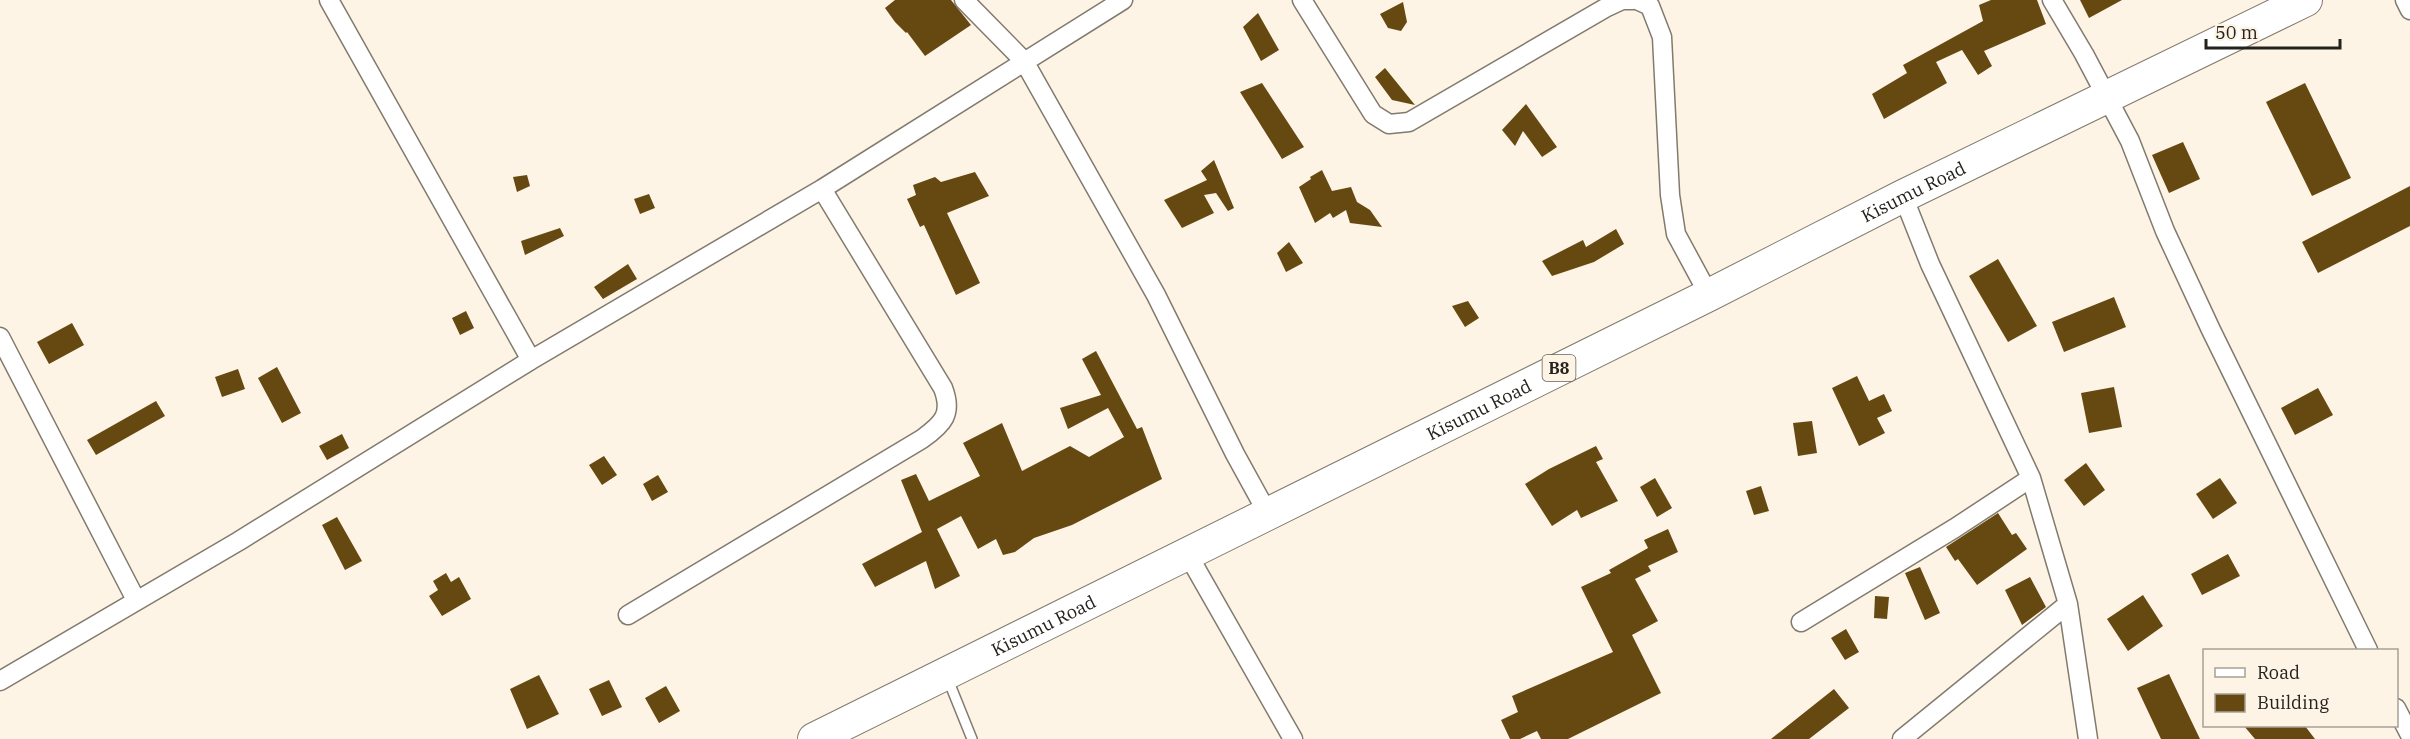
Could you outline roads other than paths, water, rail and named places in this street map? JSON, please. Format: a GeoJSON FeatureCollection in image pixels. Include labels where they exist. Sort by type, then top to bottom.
{"type":"FeatureCollection","features":[{"type":"Feature","properties":{"kind":"highway","name":"Kisumu Road"},"geometry":{"type":"LineString","coordinates":[[814,739],[945,672],[1709,295],[1903,196],[2306,0]]}},
{"type":"Feature","properties":{"kind":"street"},"geometry":{"type":"LineString","coordinates":[[329,0],[531,360]]}},
{"type":"Feature","properties":{"kind":"street"},"geometry":{"type":"LineString","coordinates":[[964,0],[1024,61],[1156,295],[1235,454],[1268,514]]}},
{"type":"Feature","properties":{"kind":"street"},"geometry":{"type":"LineString","coordinates":[[0,681],[239,541],[531,360],[822,189],[1123,0]]}},
{"type":"Feature","properties":{"kind":"street"},"geometry":{"type":"LineString","coordinates":[[1302,0],[1373,114],[1389,124],[1409,122],[1622,0],[1635,0],[1650,6],[1662,37],[1670,195],[1676,234],[1709,295]]}},
{"type":"Feature","properties":{"kind":"street"},"geometry":{"type":"LineString","coordinates":[[2052,0],[2130,141],[2165,231],[2206,320],[2367,649]]}},
{"type":"Feature","properties":{"kind":"street"},"geometry":{"type":"LineString","coordinates":[[2405,0],[2410,10]]}},
{"type":"Feature","properties":{"kind":"street"},"geometry":{"type":"LineString","coordinates":[[628,615],[922,439],[938,428],[945,416],[948,402],[943,388],[822,189]]}},
{"type":"Feature","properties":{"kind":"street"},"geometry":{"type":"LineString","coordinates":[[1903,196],[1930,264],[2031,478],[2067,604],[2088,739]]}},
{"type":"Feature","properties":{"kind":"street"},"geometry":{"type":"LineString","coordinates":[[0,337],[136,600]]}},
{"type":"Feature","properties":{"kind":"street"},"geometry":{"type":"LineString","coordinates":[[1801,622],[2031,478]]}},
{"type":"Feature","properties":{"kind":"street"},"geometry":{"type":"LineString","coordinates":[[1187,553],[1293,739]]}},
{"type":"Feature","properties":{"kind":"street"},"geometry":{"type":"LineString","coordinates":[[1902,739],[2067,604]]}},
{"type":"Feature","properties":{"kind":"street"},"geometry":{"type":"LineString","coordinates":[[2398,710],[2410,735]]}},
{"type":"Feature","properties":{"kind":"lane"},"geometry":{"type":"LineString","coordinates":[[945,672],[972,739]]}}]}
